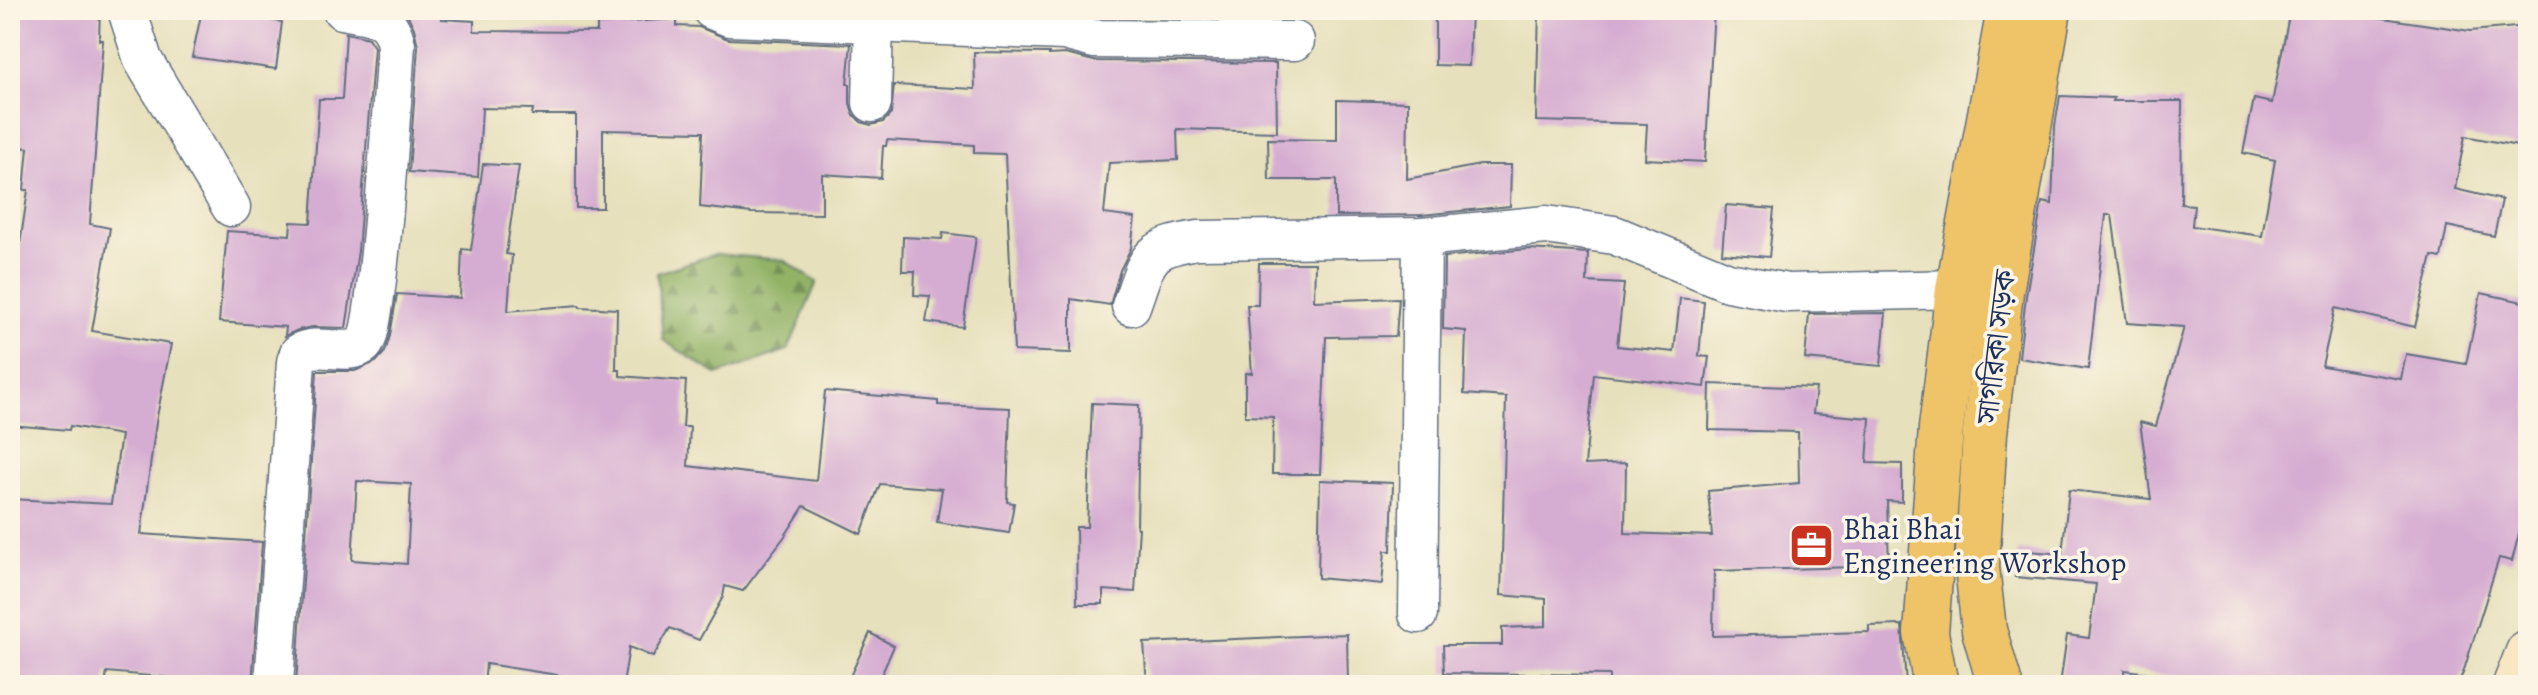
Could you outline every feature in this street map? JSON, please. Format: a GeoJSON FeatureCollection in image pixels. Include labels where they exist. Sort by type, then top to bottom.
{"type":"FeatureCollection","features":[{"type":"Feature","properties":{"kind":"main road","name":"সাগরিকা সড়ক"},"geometry":{"type":"LineString","coordinates":[[1936,685],[1926,633],[1941,428],[1958,289],[2009,10]]}},
{"type":"Feature","properties":{"kind":"main road","name":"সাগরিকা সড়ক"},"geometry":{"type":"LineString","coordinates":[[2000,685],[1984,630],[1977,567],[1985,433],[2001,292],[2049,10]]}},
{"type":"Feature","properties":{"kind":"main road"},"geometry":{"type":"LineString","coordinates":[[2515,685],[2528,652]]}},
{"type":"Feature","properties":{"kind":"street"},"geometry":{"type":"LineString","coordinates":[[127,10],[143,60],[231,207]]}},
{"type":"Feature","properties":{"kind":"street"},"geometry":{"type":"LineString","coordinates":[[274,684],[296,362],[299,353],[308,347],[351,349],[364,344],[370,334],[377,285],[396,45],[393,29],[384,19],[342,10]]}},
{"type":"Feature","properties":{"kind":"street"},"geometry":{"type":"LineString","coordinates":[[712,10],[729,17],[1064,31],[1094,39],[1295,41]]}},
{"type":"Feature","properties":{"kind":"street"},"geometry":{"type":"LineString","coordinates":[[872,103],[874,21]]}},
{"type":"Feature","properties":{"kind":"street"},"geometry":{"type":"LineString","coordinates":[[1131,306],[1148,258],[1168,244],[1198,240],[1422,237],[1546,225],[1614,235],[1728,282],[1787,293],[1958,289],[2001,292]]}},
{"type":"Feature","properties":{"kind":"street"},"geometry":{"type":"LineString","coordinates":[[1418,614],[1422,237]]}},
{"type":"Feature","properties":{"kind":"green space"},"geometry":{"type":"Polygon","coordinates":[[[715,254],[784,260],[817,282],[788,350],[717,375],[663,340],[657,273],[715,254]]]}},
{"type":"Feature","properties":{"kind":"building"},"geometry":{"type":"Polygon","coordinates":[[[10,10],[100,10],[99,40],[103,40],[90,224],[110,228],[92,331],[171,344],[156,422],[141,534],[262,542],[252,685],[107,672],[105,685],[10,685],[10,499],[111,504],[121,435],[70,426],[69,430],[10,425],[10,313],[28,190],[24,190],[28,148],[10,146],[10,10]]]}},
{"type":"Feature","properties":{"kind":"building"},"geometry":{"type":"Polygon","coordinates":[[[202,10],[282,22],[276,69],[192,57],[202,10]]]}},
{"type":"Feature","properties":{"kind":"building"},"geometry":{"type":"Polygon","coordinates":[[[405,10],[442,10],[442,19],[474,21],[474,31],[597,32],[597,24],[677,19],[677,26],[699,27],[728,39],[851,44],[847,84],[850,84],[850,103],[853,114],[861,122],[871,125],[883,122],[891,114],[894,85],[975,89],[974,52],[1065,54],[1094,61],[1276,63],[1277,132],[1177,129],[1178,160],[1109,163],[1104,214],[1135,218],[1131,248],[1120,270],[1110,305],[1071,299],[1071,353],[1014,351],[1005,154],[974,153],[974,145],[887,140],[886,146],[883,146],[881,178],[822,174],[822,214],[752,213],[700,207],[703,132],[603,130],[603,208],[576,208],[576,115],[532,115],[533,109],[482,108],[478,177],[409,172],[418,46],[405,10]]]}},
{"type":"Feature","properties":{"kind":"building"},"geometry":{"type":"Polygon","coordinates":[[[1212,10],[1269,10],[1269,19],[1212,18],[1212,10]]]}},
{"type":"Feature","properties":{"kind":"building"},"geometry":{"type":"Polygon","coordinates":[[[1435,10],[1471,10],[1469,66],[1435,65],[1435,10]]]}},
{"type":"Feature","properties":{"kind":"building"},"geometry":{"type":"Polygon","coordinates":[[[1539,10],[1714,10],[1705,162],[1645,159],[1647,124],[1536,121],[1539,10]]]}},
{"type":"Feature","properties":{"kind":"building"},"geometry":{"type":"Polygon","coordinates":[[[2290,10],[2329,10],[2470,31],[2528,26],[2528,148],[2465,136],[2455,189],[2502,200],[2494,236],[2447,226],[2441,258],[2432,256],[2415,327],[2335,308],[2322,366],[2401,379],[2406,354],[2466,364],[2481,293],[2528,303],[2528,498],[2512,561],[2499,558],[2457,685],[2249,685],[2124,670],[2124,685],[2060,685],[2067,635],[2089,638],[2096,584],[2015,577],[2018,550],[2062,554],[2069,490],[2151,499],[2140,422],[2156,426],[2184,327],[2127,323],[2112,215],[2106,215],[2088,369],[2019,358],[2042,202],[2052,204],[2055,126],[2060,96],[2114,98],[2113,101],[2182,101],[2181,204],[2194,205],[2192,226],[2262,236],[2275,160],[2243,153],[2254,99],[2272,103],[2290,10]]]}},
{"type":"Feature","properties":{"kind":"building"},"geometry":{"type":"Polygon","coordinates":[[[346,33],[368,38],[374,47],[358,251],[346,328],[312,327],[285,336],[286,327],[219,322],[227,231],[290,235],[291,222],[311,223],[319,99],[342,99],[346,33]]]}},
{"type":"Feature","properties":{"kind":"building"},"geometry":{"type":"Polygon","coordinates":[[[1337,100],[1408,102],[1407,179],[1480,165],[1511,165],[1510,206],[1421,215],[1336,216],[1336,180],[1269,180],[1268,139],[1337,140],[1337,100]]]}},
{"type":"Feature","properties":{"kind":"building"},"geometry":{"type":"Polygon","coordinates":[[[483,164],[519,166],[506,254],[512,255],[508,311],[579,305],[617,309],[616,370],[620,370],[620,376],[686,381],[683,427],[690,427],[688,466],[816,481],[825,391],[938,401],[938,405],[1010,408],[1007,502],[1014,503],[1009,533],[937,522],[942,489],[880,484],[861,534],[804,506],[743,591],[725,586],[723,597],[699,640],[670,628],[653,657],[629,647],[623,685],[486,664],[484,685],[296,685],[317,371],[355,371],[376,362],[385,352],[390,336],[397,294],[460,298],[462,249],[471,250],[483,164]],[[357,481],[352,560],[407,564],[411,484],[357,481]]]}},
{"type":"Feature","properties":{"kind":"building"},"geometry":{"type":"Polygon","coordinates":[[[1726,205],[1774,209],[1769,257],[1722,253],[1726,205]]]}},
{"type":"Feature","properties":{"kind":"building"},"geometry":{"type":"Polygon","coordinates":[[[943,233],[976,237],[963,327],[926,322],[930,296],[914,295],[915,271],[902,271],[903,237],[942,239],[943,233]]]}},
{"type":"Feature","properties":{"kind":"building"},"geometry":{"type":"Polygon","coordinates":[[[1529,249],[1588,253],[1587,282],[1624,284],[1617,346],[1674,352],[1680,298],[1704,301],[1699,356],[1709,357],[1705,387],[1594,374],[1585,465],[1626,463],[1625,533],[1712,536],[1708,491],[1799,483],[1798,432],[1709,430],[1710,384],[1816,388],[1813,413],[1870,418],[1867,463],[1902,464],[1902,502],[1887,501],[1889,566],[1714,571],[1713,636],[1869,632],[1869,626],[1902,625],[1906,685],[1609,685],[1609,675],[1444,673],[1443,645],[1502,645],[1502,628],[1546,626],[1546,599],[1501,595],[1506,397],[1464,394],[1466,331],[1443,329],[1444,257],[1529,249]]]}},
{"type":"Feature","properties":{"kind":"building"},"geometry":{"type":"Polygon","coordinates":[[[1259,263],[1315,263],[1314,301],[1399,298],[1396,336],[1326,337],[1320,474],[1272,474],[1273,417],[1245,416],[1245,373],[1252,373],[1247,305],[1258,305],[1259,263]]]}},
{"type":"Feature","properties":{"kind":"building"},"geometry":{"type":"Polygon","coordinates":[[[1886,313],[1881,366],[1805,359],[1809,314],[1886,313]]]}},
{"type":"Feature","properties":{"kind":"building"},"geometry":{"type":"Polygon","coordinates":[[[1092,403],[1139,405],[1139,528],[1135,592],[1103,590],[1103,604],[1077,604],[1076,527],[1087,527],[1092,403]]]}},
{"type":"Feature","properties":{"kind":"building"},"geometry":{"type":"Polygon","coordinates":[[[1320,480],[1393,483],[1391,551],[1385,551],[1382,584],[1318,578],[1320,480]]]}},
{"type":"Feature","properties":{"kind":"building"},"geometry":{"type":"Polygon","coordinates":[[[870,633],[894,646],[877,685],[846,685],[870,633]]]}},
{"type":"Feature","properties":{"kind":"building"},"geometry":{"type":"Polygon","coordinates":[[[1347,634],[1348,685],[1147,685],[1144,643],[1347,634]]]}},
{"type":"Feature","properties":{"kind":"place","name":"Bhai Bhai Engineering Workshop"},"geometry":{"type":"Point","coordinates":[1812,546]}}]}
